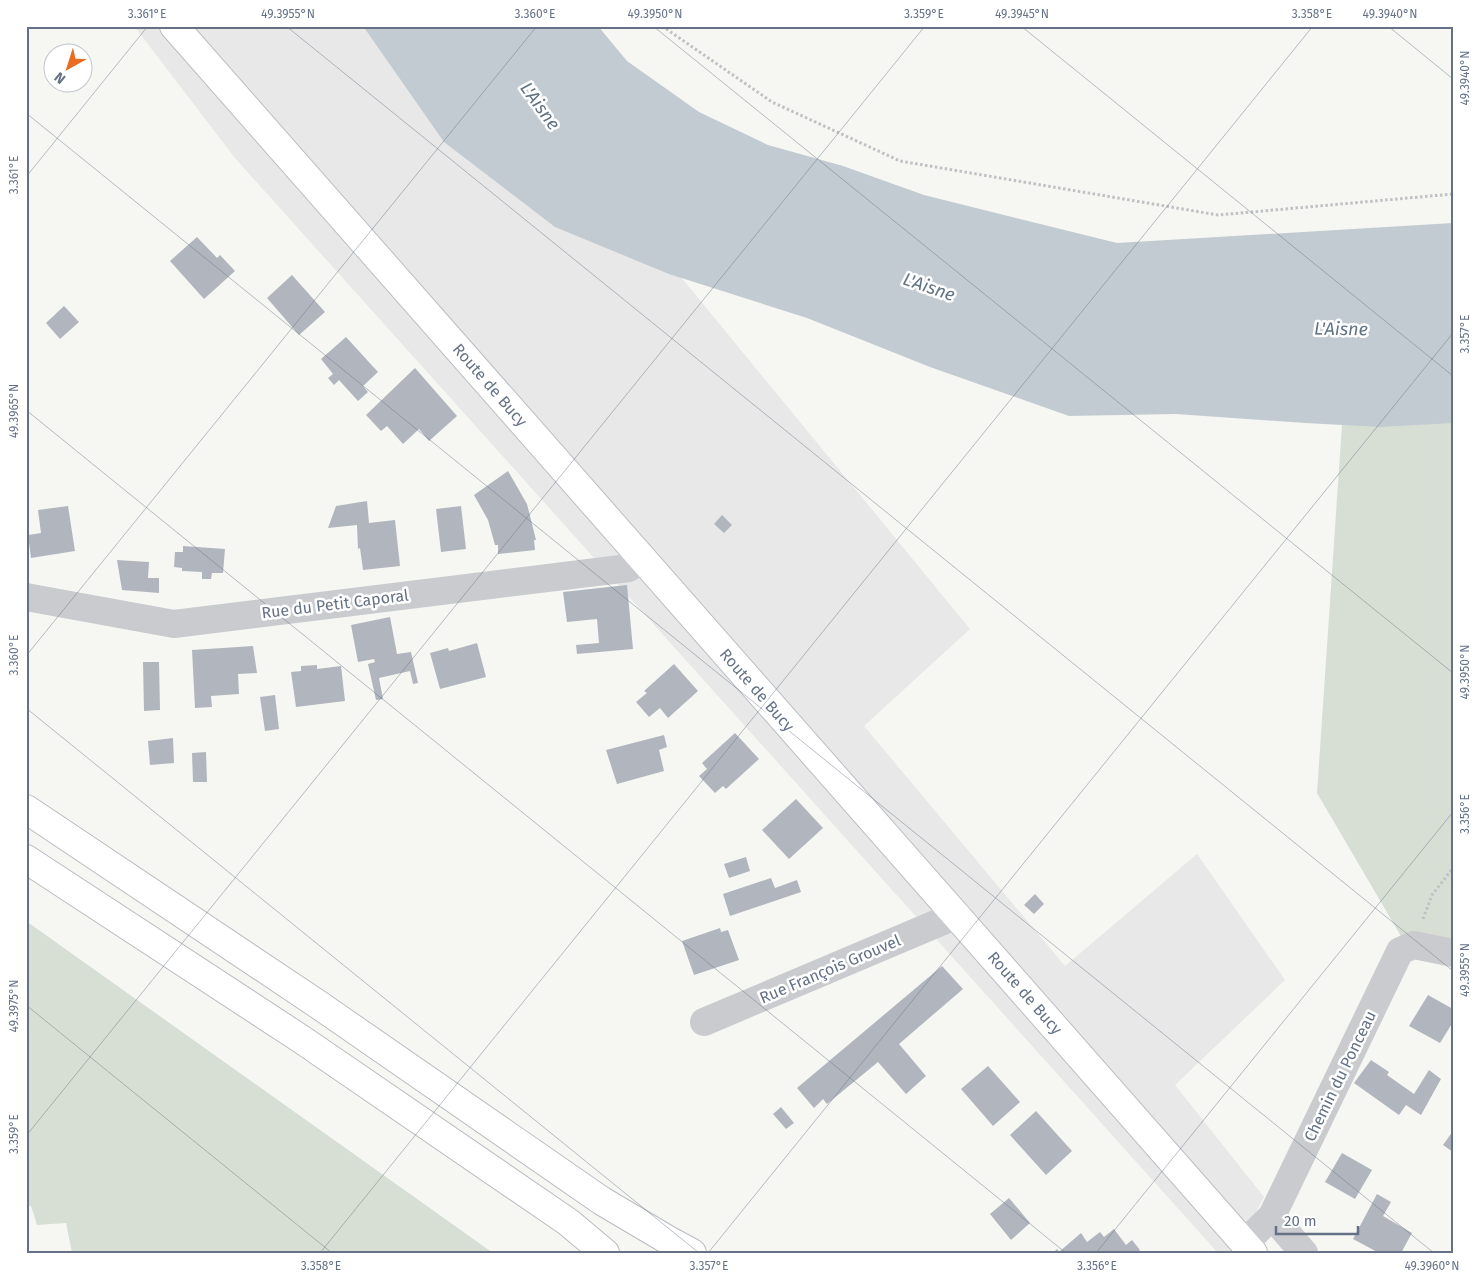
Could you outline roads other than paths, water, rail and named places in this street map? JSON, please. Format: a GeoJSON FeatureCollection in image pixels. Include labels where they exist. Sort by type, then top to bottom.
{"type":"FeatureCollection","features":[{"type":"Feature","properties":{"kind":"main road","name":"Route de Bucy"},"geometry":{"type":"LineString","coordinates":[[174,26],[1249,1248]]}},
{"type":"Feature","properties":{"kind":"main road"},"geometry":{"type":"LineString","coordinates":[[26,809],[319,1005],[602,1201],[692,1253]]}},
{"type":"Feature","properties":{"kind":"main road"},"geometry":{"type":"LineString","coordinates":[[26,859],[309,1044],[568,1222],[605,1253]]}},
{"type":"Feature","properties":{"kind":"street","name":"Rue du Petit Caporal"},"geometry":{"type":"LineString","coordinates":[[26,597],[174,624],[629,568],[642,558]]}},
{"type":"Feature","properties":{"kind":"street","name":"Rue François Grouvel"},"geometry":{"type":"LineString","coordinates":[[704,1022],[957,916]]}},
{"type":"Feature","properties":{"kind":"street","name":"Chemin du Ponceau"},"geometry":{"type":"LineString","coordinates":[[1249,1248],[1272,1216],[1400,951],[1414,945],[1453,953]]}},
{"type":"Feature","properties":{"kind":"street"},"geometry":{"type":"LineString","coordinates":[[1272,1216],[1304,1253]]}},
{"type":"Feature","properties":{"kind":"water","name":"L'Aisne"},"geometry":{"type":"Polygon","coordinates":[[[363,26],[598,26],[627,61],[699,112],[768,145],[843,166],[924,195],[1117,243],[1453,223],[1453,423],[1380,427],[1176,414],[1069,416],[930,367],[807,318],[669,274],[555,227],[444,142],[363,26]]]}}]}
